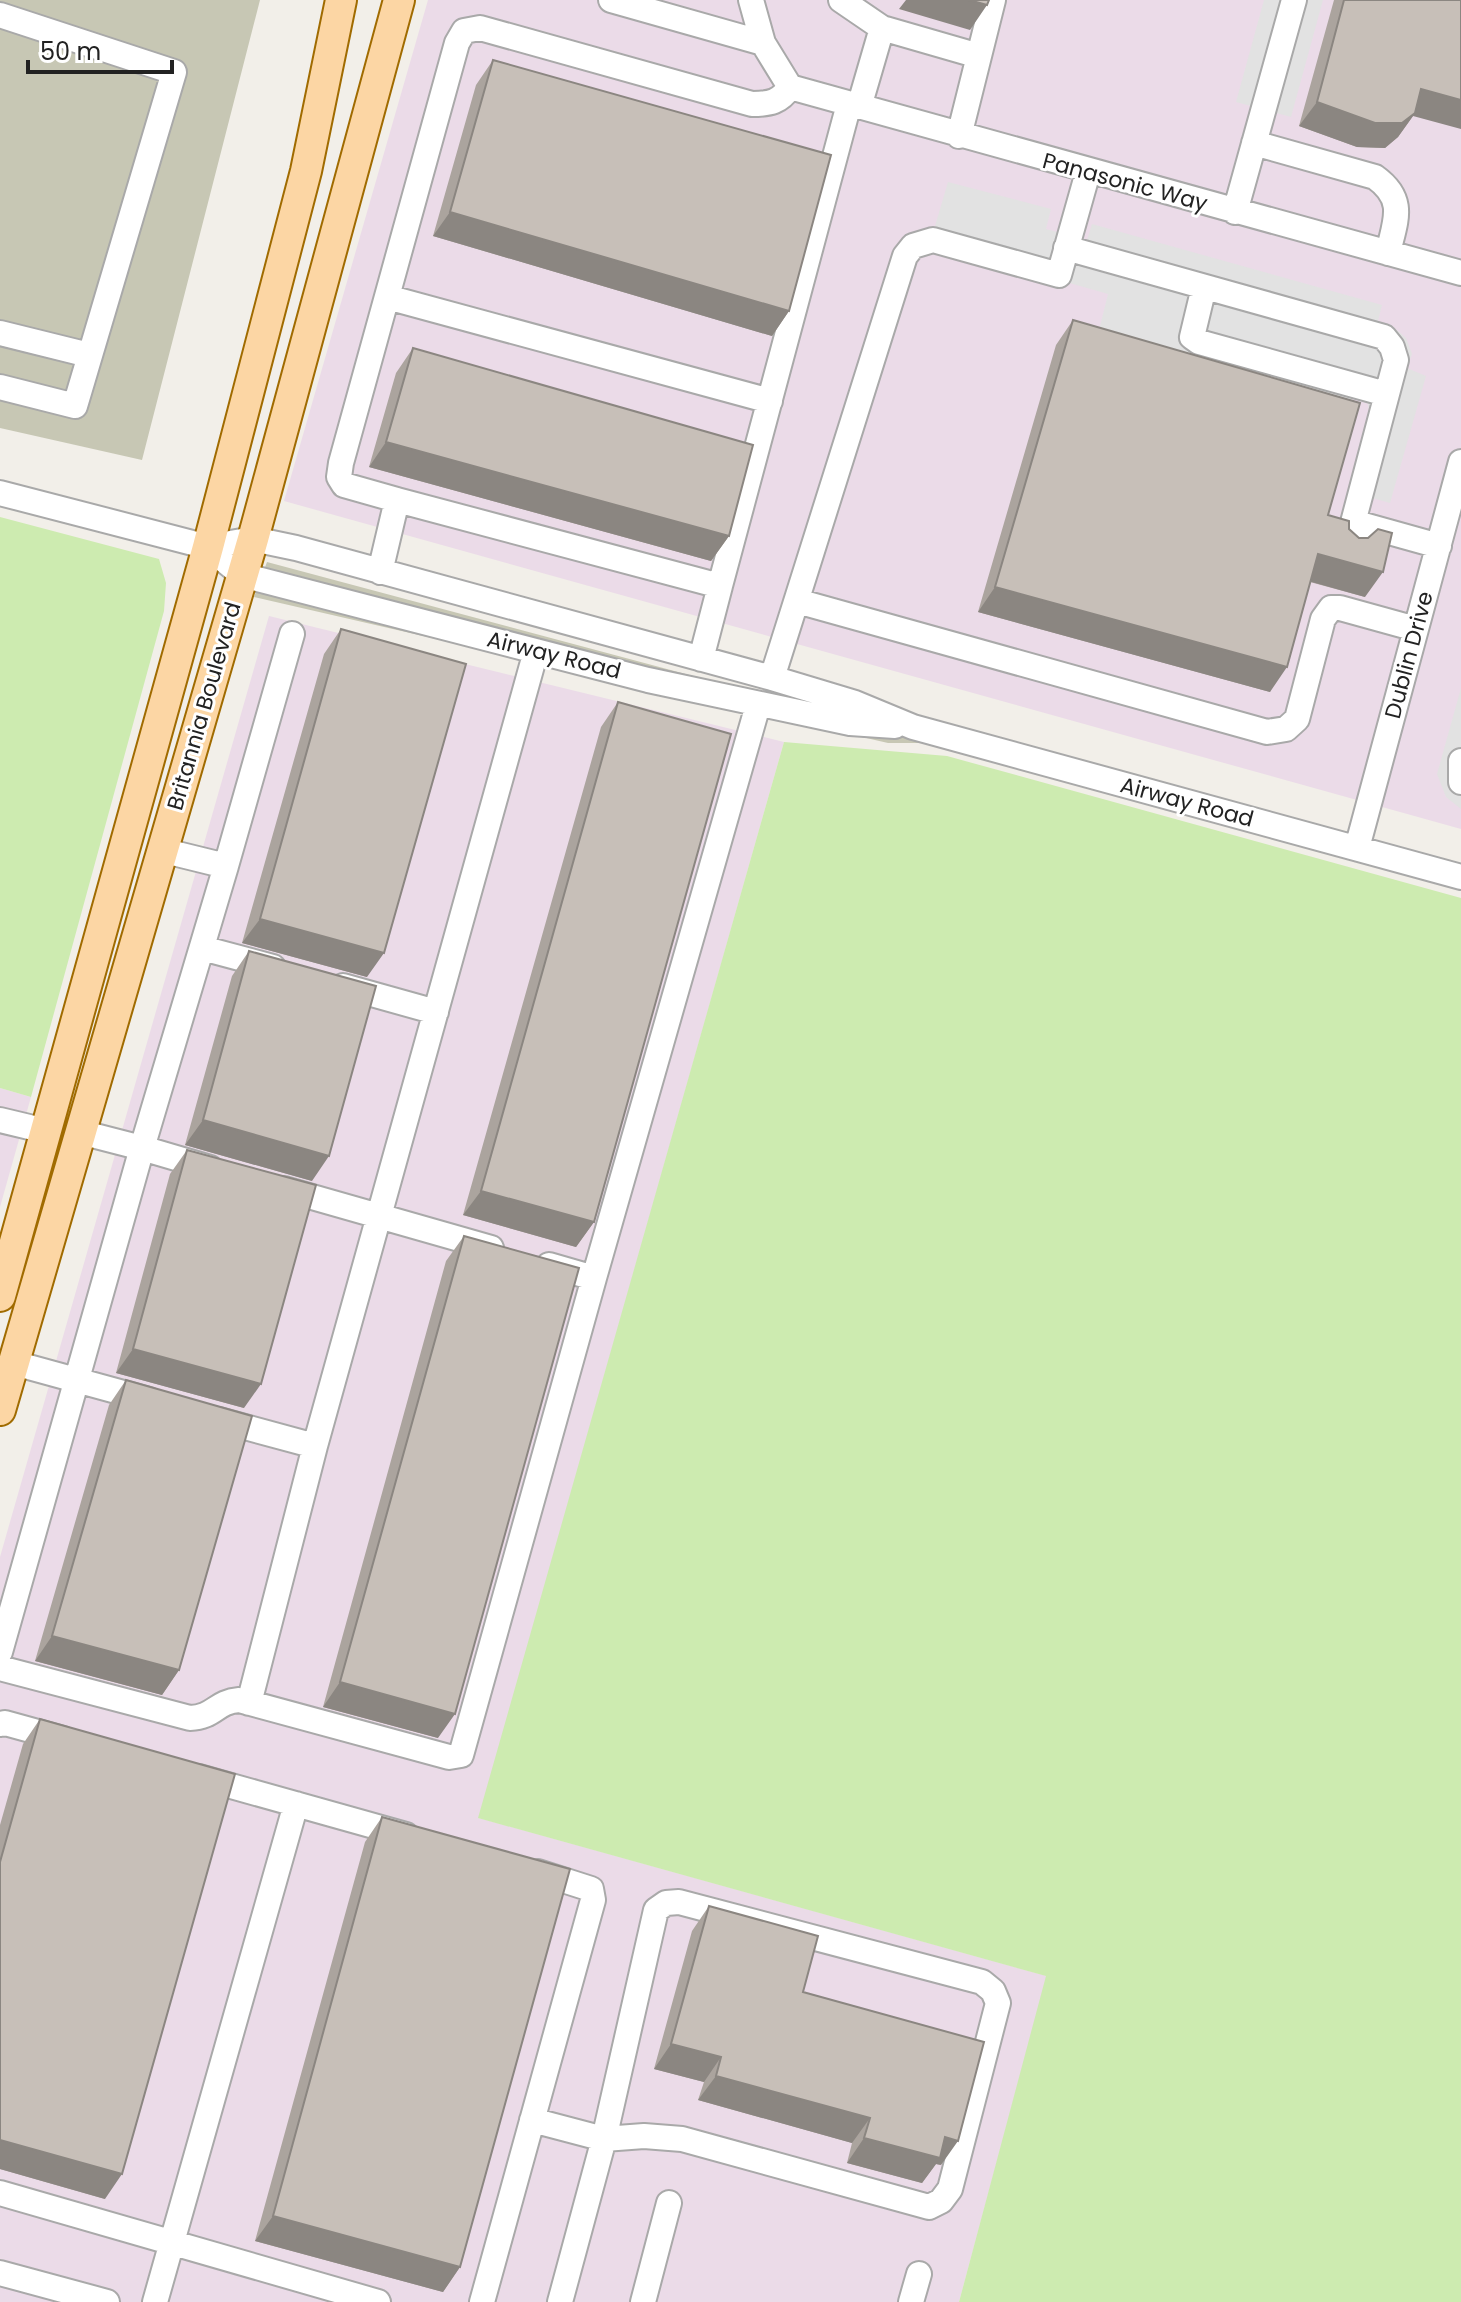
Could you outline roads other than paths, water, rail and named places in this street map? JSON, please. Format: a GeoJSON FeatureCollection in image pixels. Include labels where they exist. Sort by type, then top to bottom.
{"type":"FeatureCollection","features":[{"type":"Feature","properties":{"kind":"main road","name":"Britannia Boulevard"},"geometry":{"type":"LineString","coordinates":[[0,1296],[208,547],[306,171],[341,0]]}},
{"type":"Feature","properties":{"kind":"main road","name":"Britannia Boulevard"},"geometry":{"type":"LineString","coordinates":[[0,1410],[253,539],[399,0]]}},
{"type":"Feature","properties":{"kind":"street"},"geometry":{"type":"LineString","coordinates":[[611,0],[763,43]]}},
{"type":"Feature","properties":{"kind":"street"},"geometry":{"type":"LineString","coordinates":[[720,586],[344,485],[339,477],[457,43],[464,31],[480,28],[752,104],[769,104],[783,98],[790,87],[763,43],[751,0]]}},
{"type":"Feature","properties":{"kind":"street"},"geometry":{"type":"LineString","coordinates":[[841,0],[882,28],[979,56]]}},
{"type":"Feature","properties":{"kind":"street"},"geometry":{"type":"LineString","coordinates":[[959,136],[993,0]]}},
{"type":"Feature","properties":{"kind":"street"},"geometry":{"type":"LineString","coordinates":[[1235,212],[1294,0]]}},
{"type":"Feature","properties":{"kind":"street"},"geometry":{"type":"LineString","coordinates":[[0,15],[174,72],[75,406],[0,387]]}},
{"type":"Feature","properties":{"kind":"street"},"geometry":{"type":"LineString","coordinates":[[701,659],[854,105],[882,28]]}},
{"type":"Feature","properties":{"kind":"street","name":"Panasonic Way"},"geometry":{"type":"LineString","coordinates":[[790,87],[1461,273]]}},
{"type":"Feature","properties":{"kind":"street"},"geometry":{"type":"LineString","coordinates":[[1254,143],[1375,177],[1388,187],[1397,209],[1388,253]]}},
{"type":"Feature","properties":{"kind":"street"},"geometry":{"type":"LineString","coordinates":[[772,678],[905,256],[913,246],[933,240],[1059,275],[1088,172]]}},
{"type":"Feature","properties":{"kind":"street"},"geometry":{"type":"LineString","coordinates":[[1066,248],[1384,337],[1392,347],[1396,360],[1346,549]]}},
{"type":"Feature","properties":{"kind":"street"},"geometry":{"type":"LineString","coordinates":[[1204,287],[1192,337],[1199,342],[1386,394]]}},
{"type":"Feature","properties":{"kind":"street"},"geometry":{"type":"LineString","coordinates":[[387,297],[770,401]]}},
{"type":"Feature","properties":{"kind":"street"},"geometry":{"type":"LineString","coordinates":[[0,333],[89,355]]}},
{"type":"Feature","properties":{"kind":"street","name":"Dublin Drive"},"geometry":{"type":"LineString","coordinates":[[1357,848],[1416,629],[1446,545],[1461,462]]}},
{"type":"Feature","properties":{"kind":"street","name":"Airway Road"},"geometry":{"type":"LineString","coordinates":[[0,493],[208,547],[253,539],[380,572],[772,678],[855,703],[913,727],[1461,877]]}},
{"type":"Feature","properties":{"kind":"street"},"geometry":{"type":"LineString","coordinates":[[380,572],[397,500]]}},
{"type":"Feature","properties":{"kind":"street"},"geometry":{"type":"LineString","coordinates":[[1353,522],[1446,545]]}},
{"type":"Feature","properties":{"kind":"street","name":"Airway Road"},"geometry":{"type":"LineString","coordinates":[[208,547],[242,575],[536,651],[758,705],[850,723],[913,727]]}},
{"type":"Feature","properties":{"kind":"street"},"geometry":{"type":"LineString","coordinates":[[797,601],[1267,732],[1286,729],[1297,719],[1323,619],[1333,598],[1340,608],[1416,629]]}},
{"type":"Feature","properties":{"kind":"street"},"geometry":{"type":"LineString","coordinates":[[0,1652],[142,1148],[292,634]]}},
{"type":"Feature","properties":{"kind":"street"},"geometry":{"type":"LineString","coordinates":[[249,1703],[315,1446],[536,651]]}},
{"type":"Feature","properties":{"kind":"street"},"geometry":{"type":"LineString","coordinates":[[0,1668],[190,1718],[205,1718],[228,1701],[239,1700],[449,1757],[461,1755],[758,705]]}},
{"type":"Feature","properties":{"kind":"street"},"geometry":{"type":"LineString","coordinates":[[1461,761],[1461,782]]}},
{"type":"Feature","properties":{"kind":"street"},"geometry":{"type":"LineString","coordinates":[[161,850],[226,866]]}},
{"type":"Feature","properties":{"kind":"street"},"geometry":{"type":"LineString","coordinates":[[202,948],[290,972]]}},
{"type":"Feature","properties":{"kind":"street"},"geometry":{"type":"LineString","coordinates":[[319,980],[436,1012]]}},
{"type":"Feature","properties":{"kind":"street"},"geometry":{"type":"LineString","coordinates":[[0,1120],[46,1131]]}},
{"type":"Feature","properties":{"kind":"street"},"geometry":{"type":"LineString","coordinates":[[80,1132],[231,1174]]}},
{"type":"Feature","properties":{"kind":"street"},"geometry":{"type":"LineString","coordinates":[[261,1182],[594,1278]]}},
{"type":"Feature","properties":{"kind":"street"},"geometry":{"type":"LineString","coordinates":[[14,1363],[167,1405]]}},
{"type":"Feature","properties":{"kind":"street"},"geometry":{"type":"LineString","coordinates":[[196,1413],[315,1446]]}},
{"type":"Feature","properties":{"kind":"street"},"geometry":{"type":"LineString","coordinates":[[0,1724],[82,1744]]}},
{"type":"Feature","properties":{"kind":"street"},"geometry":{"type":"LineString","coordinates":[[174,1770],[429,1841]]}},
{"type":"Feature","properties":{"kind":"street"},"geometry":{"type":"LineString","coordinates":[[155,2302],[296,1804]]}},
{"type":"Feature","properties":{"kind":"street"},"geometry":{"type":"LineString","coordinates":[[482,2302],[593,1900],[591,1889],[576,1882],[517,1866]]}},
{"type":"Feature","properties":{"kind":"street"},"geometry":{"type":"LineString","coordinates":[[532,2120],[604,2139],[644,2136],[682,2139],[929,2207],[941,2201],[950,2189],[998,2003],[993,1991],[982,1982],[679,1902],[666,1903],[656,1910],[604,2139],[560,2302]]}},
{"type":"Feature","properties":{"kind":"street"},"geometry":{"type":"LineString","coordinates":[[0,2193],[378,2302]]}},
{"type":"Feature","properties":{"kind":"street"},"geometry":{"type":"LineString","coordinates":[[643,2302],[669,2203]]}},
{"type":"Feature","properties":{"kind":"street"},"geometry":{"type":"LineString","coordinates":[[0,2273],[107,2302]]}},
{"type":"Feature","properties":{"kind":"street"},"geometry":{"type":"LineString","coordinates":[[911,2302],[919,2274]]}}]}
